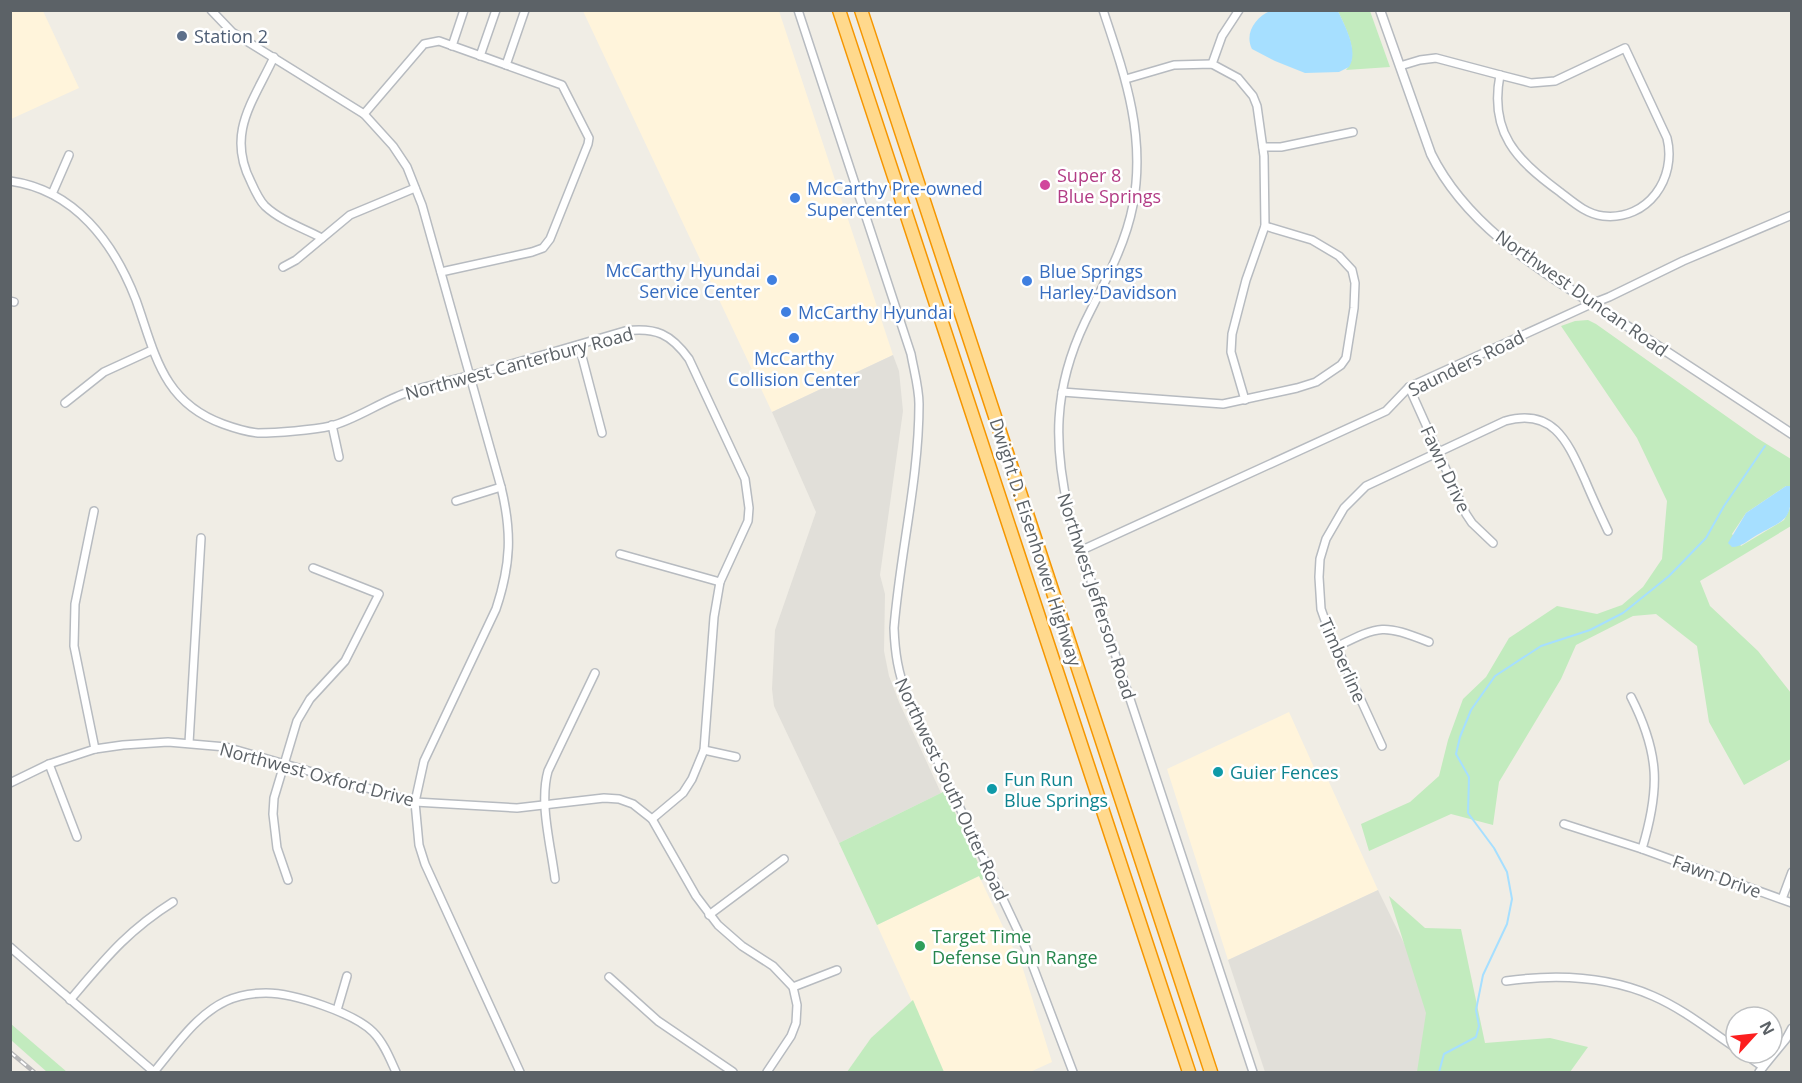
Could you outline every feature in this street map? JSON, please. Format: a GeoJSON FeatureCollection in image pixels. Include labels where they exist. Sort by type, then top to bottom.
{"type":"FeatureCollection","features":[{"type":"Feature","properties":{"kind":"highway","name":"Dwight D. Eisenhower Highway"},"geometry":{"type":"LineString","coordinates":[[839,10],[1189,1072]]}},
{"type":"Feature","properties":{"kind":"highway","name":"Dwight D. Eisenhower Highway"},"geometry":{"type":"LineString","coordinates":[[861,10],[1211,1072]]}},
{"type":"Feature","properties":{"kind":"street"},"geometry":{"type":"LineString","coordinates":[[211,10],[232,32],[364,114],[393,146],[407,167],[441,272],[501,487],[507,510],[509,532],[507,573],[496,609],[424,761],[415,802],[419,845],[424,864],[520,1072]]}},
{"type":"Feature","properties":{"kind":"street"},"geometry":{"type":"LineString","coordinates":[[452,46],[465,10]]}},
{"type":"Feature","properties":{"kind":"street"},"geometry":{"type":"LineString","coordinates":[[480,56],[496,10]]}},
{"type":"Feature","properties":{"kind":"street"},"geometry":{"type":"LineString","coordinates":[[506,65],[525,10]]}},
{"type":"Feature","properties":{"kind":"street","name":"Northwest South Outer Road"},"geometry":{"type":"LineString","coordinates":[[798,10],[911,354],[916,379],[919,402],[917,446],[894,628],[898,673],[1026,948],[1073,1072]]}},
{"type":"Feature","properties":{"kind":"street","name":"Northwest Jefferson Road"},"geometry":{"type":"LineString","coordinates":[[1103,10],[1126,78],[1136,132],[1137,159],[1133,206],[1113,266],[1074,348],[1062,392],[1058,421],[1060,472],[1070,517],[1253,1072]]}},
{"type":"Feature","properties":{"kind":"street"},"geometry":{"type":"LineString","coordinates":[[1212,64],[1222,36],[1239,10]]}},
{"type":"Feature","properties":{"kind":"street","name":"Northwest Duncan Road"},"geometry":{"type":"LineString","coordinates":[[1380,10],[1431,154],[1451,188],[1471,212],[1501,239],[1591,304],[1791,434]]}},
{"type":"Feature","properties":{"kind":"street"},"geometry":{"type":"LineString","coordinates":[[364,114],[424,44],[439,41],[562,85],[589,138],[550,239],[543,248],[441,272]]}},
{"type":"Feature","properties":{"kind":"street"},"geometry":{"type":"LineString","coordinates":[[1400,66],[1436,58],[1531,83],[1555,81],[1625,48],[1670,149],[1667,176],[1660,188],[1641,207],[1617,216],[1590,213],[1580,207],[1538,176],[1502,130],[1497,113],[1496,94],[1500,75]]}},
{"type":"Feature","properties":{"kind":"street"},"geometry":{"type":"LineString","coordinates":[[274,57],[244,118],[239,145],[242,161],[256,194],[265,205],[281,218],[322,238]]}},
{"type":"Feature","properties":{"kind":"street"},"geometry":{"type":"LineString","coordinates":[[1126,78],[1174,64],[1212,64],[1238,78],[1253,96],[1259,115],[1263,147],[1265,226],[1246,280],[1232,334],[1231,352],[1245,400]]}},
{"type":"Feature","properties":{"kind":"street"},"geometry":{"type":"LineString","coordinates":[[1263,147],[1281,147],[1353,132]]}},
{"type":"Feature","properties":{"kind":"street"},"geometry":{"type":"LineString","coordinates":[[52,194],[69,155]]}},
{"type":"Feature","properties":{"kind":"street","name":"Northwest Canterbury Road"},"geometry":{"type":"LineString","coordinates":[[10,181],[52,194],[78,210],[115,255],[136,302],[152,350],[164,375],[181,397],[196,411],[215,421],[257,433],[332,425],[405,393],[625,331],[652,330],[672,340],[681,348],[689,359],[745,479],[748,492],[748,521],[720,582],[714,616],[704,750],[692,779],[682,793],[652,819]]}},
{"type":"Feature","properties":{"kind":"street"},"geometry":{"type":"LineString","coordinates":[[283,267],[296,260],[350,215],[415,188]]}},
{"type":"Feature","properties":{"kind":"street","name":"Saunders Road"},"geometry":{"type":"LineString","coordinates":[[1082,550],[1386,411],[1409,387],[1610,297],[1683,261],[1791,215]]}},
{"type":"Feature","properties":{"kind":"street"},"geometry":{"type":"LineString","coordinates":[[1062,392],[1223,404],[1316,382],[1341,365],[1346,358],[1354,308],[1355,283],[1352,270],[1340,256],[1312,240],[1265,226]]}},
{"type":"Feature","properties":{"kind":"street"},"geometry":{"type":"LineString","coordinates":[[579,345],[602,433]]}},
{"type":"Feature","properties":{"kind":"street"},"geometry":{"type":"LineString","coordinates":[[65,403],[104,372],[152,350]]}},
{"type":"Feature","properties":{"kind":"street","name":"Fawn Drive"},"geometry":{"type":"LineString","coordinates":[[1409,387],[1472,523],[1493,543]]}},
{"type":"Feature","properties":{"kind":"street","name":"Timberline"},"geometry":{"type":"LineString","coordinates":[[1382,746],[1321,609],[1320,559],[1335,522],[1353,496],[1366,486],[1505,421],[1515,418],[1540,421],[1560,433],[1568,443],[1608,531]]}},
{"type":"Feature","properties":{"kind":"street"},"geometry":{"type":"LineString","coordinates":[[332,425],[339,457]]}},
{"type":"Feature","properties":{"kind":"street"},"geometry":{"type":"LineString","coordinates":[[456,501],[501,487]]}},
{"type":"Feature","properties":{"kind":"street"},"geometry":{"type":"LineString","coordinates":[[94,512],[75,604],[74,646],[96,749]]}},
{"type":"Feature","properties":{"kind":"street"},"geometry":{"type":"LineString","coordinates":[[189,743],[201,538]]}},
{"type":"Feature","properties":{"kind":"street"},"geometry":{"type":"LineString","coordinates":[[620,554],[720,582]]}},
{"type":"Feature","properties":{"kind":"street"},"geometry":{"type":"LineString","coordinates":[[288,880],[277,848],[273,814],[274,798],[284,763],[310,699],[345,661],[379,594],[313,568]]}},
{"type":"Feature","properties":{"kind":"street"},"geometry":{"type":"LineString","coordinates":[[1336,646],[1376,629],[1398,630],[1429,642]]}},
{"type":"Feature","properties":{"kind":"street"},"geometry":{"type":"LineString","coordinates":[[555,879],[545,783],[595,673]]}},
{"type":"Feature","properties":{"kind":"street"},"geometry":{"type":"LineString","coordinates":[[1631,697],[1652,749],[1655,783],[1652,817],[1642,849]]}},
{"type":"Feature","properties":{"kind":"street","name":"Northwest Oxford Drive"},"geometry":{"type":"LineString","coordinates":[[10,783],[49,764],[96,749],[146,742],[189,743],[226,747],[415,802],[500,808],[603,798],[619,799],[633,804],[652,819],[696,896],[718,925],[742,946],[778,971],[793,987]]}},
{"type":"Feature","properties":{"kind":"street"},"geometry":{"type":"LineString","coordinates":[[704,750],[736,757]]}},
{"type":"Feature","properties":{"kind":"street"},"geometry":{"type":"LineString","coordinates":[[49,764],[77,837]]}},
{"type":"Feature","properties":{"kind":"street","name":"Fawn Drive"},"geometry":{"type":"LineString","coordinates":[[1564,824],[1642,849],[1791,903]]}},
{"type":"Feature","properties":{"kind":"street"},"geometry":{"type":"LineString","coordinates":[[710,915],[784,859]]}},
{"type":"Feature","properties":{"kind":"street"},"geometry":{"type":"LineString","coordinates":[[1782,899],[1791,872]]}},
{"type":"Feature","properties":{"kind":"street"},"geometry":{"type":"LineString","coordinates":[[70,1000],[126,936],[150,916],[173,902]]}},
{"type":"Feature","properties":{"kind":"street"},"geometry":{"type":"LineString","coordinates":[[10,947],[154,1072],[201,1018],[225,1002],[241,996],[269,993],[337,1010],[363,1023],[384,1046],[396,1072]]}},
{"type":"Feature","properties":{"kind":"street"},"geometry":{"type":"LineString","coordinates":[[767,1072],[791,1036],[796,1023],[797,1005],[793,987],[837,970]]}},
{"type":"Feature","properties":{"kind":"street"},"geometry":{"type":"LineString","coordinates":[[337,1010],[347,976]]}},
{"type":"Feature","properties":{"kind":"street"},"geometry":{"type":"LineString","coordinates":[[609,977],[658,1021],[733,1072]]}},
{"type":"Feature","properties":{"kind":"street"},"geometry":{"type":"LineString","coordinates":[[1506,981],[1560,977],[1598,980],[1631,988],[1670,1005],[1724,1040]]}},
{"type":"Feature","properties":{"kind":"street"},"geometry":{"type":"LineString","coordinates":[[1761,1070],[1789,1038],[1791,1028]]}},
{"type":"Feature","properties":{"kind":"shaded area"},"geometry":{"type":"Polygon","coordinates":[[[10,11],[43,11],[79,88],[11,119],[10,11]]]}},
{"type":"Feature","properties":{"kind":"shaded area"},"geometry":{"type":"Polygon","coordinates":[[[583,11],[779,11],[893,355],[772,412],[583,11]]]}},
{"type":"Feature","properties":{"kind":"shaded area"},"geometry":{"type":"Polygon","coordinates":[[[893,355],[899,371],[903,411],[880,575],[885,594],[884,651],[889,676],[899,702],[941,793],[839,843],[774,706],[772,689],[775,630],[816,512],[772,412],[893,355]]]}},
{"type":"Feature","properties":{"kind":"shaded area"},"geometry":{"type":"Polygon","coordinates":[[[1289,712],[1317,774],[1324,771],[1378,890],[1228,960],[1167,769],[1289,712]]]}},
{"type":"Feature","properties":{"kind":"shaded area"},"geometry":{"type":"Polygon","coordinates":[[[979,876],[1023,969],[1052,1062],[1030,1072],[944,1072],[877,925],[979,876]]]}},
{"type":"Feature","properties":{"kind":"shaded area"},"geometry":{"type":"Polygon","coordinates":[[[1378,890],[1467,1072],[1265,1072],[1228,960],[1378,890]]]}},
{"type":"Feature","properties":{"kind":"green space"},"geometry":{"type":"Polygon","coordinates":[[[1338,11],[1370,11],[1390,67],[1346,70],[1352,57],[1352,49],[1338,11]]]}},
{"type":"Feature","properties":{"kind":"green space"},"geometry":{"type":"Polygon","coordinates":[[[1588,320],[1757,438],[1791,459],[1791,486],[1786,486],[1746,513],[1732,534],[1741,546],[1784,520],[1791,506],[1791,526],[1700,581],[1710,606],[1758,651],[1791,693],[1791,759],[1744,785],[1709,722],[1697,646],[1656,614],[1633,616],[1576,645],[1561,679],[1499,782],[1493,825],[1451,814],[1369,851],[1361,824],[1410,802],[1439,776],[1448,740],[1463,699],[1486,677],[1509,638],[1557,606],[1597,614],[1622,605],[1643,587],[1662,559],[1667,501],[1637,438],[1561,326],[1575,321],[1588,320]]]}},
{"type":"Feature","properties":{"kind":"green space"},"geometry":{"type":"Polygon","coordinates":[[[945,791],[985,878],[981,880],[979,876],[877,925],[839,843],[945,791]]]}},
{"type":"Feature","properties":{"kind":"green space"},"geometry":{"type":"Polygon","coordinates":[[[1389,896],[1425,928],[1461,929],[1485,1043],[1550,1038],[1588,1047],[1570,1072],[1417,1072],[1426,1013],[1389,896]]]}},
{"type":"Feature","properties":{"kind":"green space"},"geometry":{"type":"Polygon","coordinates":[[[913,1000],[944,1072],[847,1072],[871,1038],[913,1000]]]}},
{"type":"Feature","properties":{"kind":"green space"},"geometry":{"type":"Polygon","coordinates":[[[11,1024],[67,1072],[47,1072],[11,1040],[11,1024]]]}},
{"type":"Feature","properties":{"kind":"water"},"geometry":{"type":"Polygon","coordinates":[[[1270,11],[1338,11],[1352,46],[1352,61],[1349,67],[1339,72],[1305,73],[1252,49],[1250,32],[1256,21],[1270,11]]]}},
{"type":"Feature","properties":{"kind":"water"},"geometry":{"type":"Polygon","coordinates":[[[1786,486],[1791,486],[1791,498],[1785,518],[1742,545],[1732,547],[1728,543],[1746,513],[1786,486]]]}},
{"type":"Feature","properties":{"kind":"waterway"},"geometry":{"type":"LineString","coordinates":[[1439,1072],[1444,1054],[1476,1037],[1479,1026],[1476,1010],[1483,975],[1507,924],[1512,899],[1507,872],[1494,848],[1468,813],[1469,777],[1456,754],[1471,710],[1495,676],[1541,646],[1590,630],[1623,613],[1669,576],[1706,538],[1724,506],[1765,446]]}},
{"type":"Feature","properties":{"kind":"railway"},"geometry":{"type":"LineString","coordinates":[[10,1052],[34,1072]]}},
{"type":"Feature","properties":{"kind":"place","name":"Station 2"},"geometry":{"type":"Point","coordinates":[182,36]}},
{"type":"Feature","properties":{"kind":"place","name":"Super 8 Blue Springs"},"geometry":{"type":"Point","coordinates":[1045,185]}},
{"type":"Feature","properties":{"kind":"place","name":"McCarthy Pre-owned Supercenter"},"geometry":{"type":"Point","coordinates":[795,198]}},
{"type":"Feature","properties":{"kind":"place","name":"McCarthy Hyundai Service Center"},"geometry":{"type":"Point","coordinates":[772,280]}},
{"type":"Feature","properties":{"kind":"place","name":"Blue Springs Harley-Davidson"},"geometry":{"type":"Point","coordinates":[1027,281]}},
{"type":"Feature","properties":{"kind":"place","name":"McCarthy Hyundai"},"geometry":{"type":"Point","coordinates":[786,312]}},
{"type":"Feature","properties":{"kind":"place","name":"McCarthy Collision Center"},"geometry":{"type":"Point","coordinates":[794,338]}},
{"type":"Feature","properties":{"kind":"place","name":"Guier Fences"},"geometry":{"type":"Point","coordinates":[1218,772]}},
{"type":"Feature","properties":{"kind":"place","name":"Fun Run Blue Springs"},"geometry":{"type":"Point","coordinates":[992,789]}},
{"type":"Feature","properties":{"kind":"place","name":"Target Time Defense Gun Range"},"geometry":{"type":"Point","coordinates":[920,946]}}]}
